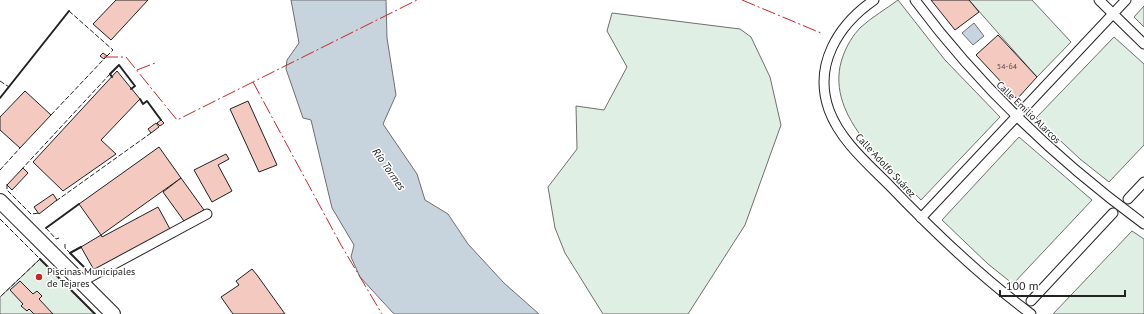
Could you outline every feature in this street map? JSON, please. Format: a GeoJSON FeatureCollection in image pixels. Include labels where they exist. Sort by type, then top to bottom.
{"type":"FeatureCollection","features":[{"type":"Feature","properties":{"kind":"highway"},"geometry":{"type":"LineString","coordinates":[[0,202],[113,314]]}},
{"type":"Feature","properties":{"kind":"street","name":"Calle Adolfo Suárez"},"geometry":{"type":"LineString","coordinates":[[874,0],[844,26],[830,51],[825,75],[826,91],[829,108],[837,126],[855,151],[921,218],[962,256],[1031,314]]}},
{"type":"Feature","properties":{"kind":"street","name":"Calle Emilio Alarcos"},"geometry":{"type":"LineString","coordinates":[[915,0],[938,31],[1016,117],[1076,171],[1144,224]]}},
{"type":"Feature","properties":{"kind":"street"},"geometry":{"type":"LineString","coordinates":[[1099,0],[1144,44]]}},
{"type":"Feature","properties":{"kind":"street"},"geometry":{"type":"LineString","coordinates":[[921,218],[1126,0]]}},
{"type":"Feature","properties":{"kind":"street"},"geometry":{"type":"LineString","coordinates":[[1128,199],[1144,182]]}},
{"type":"Feature","properties":{"kind":"street"},"geometry":{"type":"LineString","coordinates":[[1031,301],[1113,213]]}},
{"type":"Feature","properties":{"kind":"street"},"geometry":{"type":"LineString","coordinates":[[81,282],[207,214]]}},
{"type":"Feature","properties":{"kind":"green space"},"geometry":{"type":"Polygon","coordinates":[[[898,0],[945,60],[1000,117],[921,200],[875,153],[861,136],[849,117],[841,97],[839,77],[843,56],[848,44],[861,27],[898,0]]]}},
{"type":"Feature","properties":{"kind":"green space"},"geometry":{"type":"Polygon","coordinates":[[[969,0],[1032,0],[1071,42],[1037,77],[969,0]]]}},
{"type":"Feature","properties":{"kind":"green space"},"geometry":{"type":"Polygon","coordinates":[[[1144,6],[1144,27],[1134,17],[1144,6]]]}},
{"type":"Feature","properties":{"kind":"green space"},"geometry":{"type":"Polygon","coordinates":[[[612,13],[740,29],[751,37],[770,77],[781,125],[745,225],[688,314],[603,314],[565,253],[555,228],[548,187],[577,149],[576,106],[604,110],[627,67],[607,31],[612,13]]]}},
{"type":"Feature","properties":{"kind":"green space"},"geometry":{"type":"Polygon","coordinates":[[[1114,37],[1144,64],[1144,145],[1109,182],[1080,159],[1036,118],[1114,37]]]}},
{"type":"Feature","properties":{"kind":"green space"},"geometry":{"type":"Polygon","coordinates":[[[1019,137],[1092,200],[1013,284],[988,264],[942,220],[1019,137]]]}},
{"type":"Feature","properties":{"kind":"green space"},"geometry":{"type":"Polygon","coordinates":[[[1132,231],[1144,239],[1144,314],[1053,314],[1132,231]]]}},
{"type":"Feature","properties":{"kind":"green space","name":"Piscinas Municipales de Tejares"},"geometry":{"type":"Polygon","coordinates":[[[40,259],[95,314],[0,314],[0,297],[40,259]]]}},
{"type":"Feature","properties":{"kind":"water","name":"Río Tormes"},"geometry":{"type":"Polygon","coordinates":[[[291,0],[386,0],[387,38],[396,95],[383,124],[417,174],[425,200],[448,214],[468,244],[504,283],[539,314],[394,314],[360,277],[351,257],[354,245],[332,208],[311,120],[303,118],[286,69],[287,60],[299,43],[291,0]]]}},
{"type":"Feature","properties":{"kind":"water"},"geometry":{"type":"Polygon","coordinates":[[[974,23],[984,36],[973,45],[962,33],[974,23]]]}},
{"type":"Feature","properties":{"kind":"building"},"geometry":{"type":"Polygon","coordinates":[[[116,0],[148,0],[111,40],[93,24],[116,0]]]}},
{"type":"Feature","properties":{"kind":"building"},"geometry":{"type":"Polygon","coordinates":[[[931,0],[969,0],[979,12],[955,30],[931,0]]]}},
{"type":"Feature","properties":{"kind":"building"},"geometry":{"type":"Polygon","coordinates":[[[998,35],[1037,77],[1017,99],[976,55],[998,35]]]}},
{"type":"Feature","properties":{"kind":"building"},"geometry":{"type":"Polygon","coordinates":[[[103,53],[107,56],[104,59],[100,56],[103,53]]]}},
{"type":"Feature","properties":{"kind":"building"},"geometry":{"type":"Polygon","coordinates":[[[117,71],[140,99],[101,140],[116,154],[63,191],[33,162],[117,71]]]}},
{"type":"Feature","properties":{"kind":"building"},"geometry":{"type":"Polygon","coordinates":[[[25,91],[51,115],[20,148],[0,130],[0,117],[25,91]]]}},
{"type":"Feature","properties":{"kind":"building"},"geometry":{"type":"Polygon","coordinates":[[[248,101],[277,165],[259,172],[230,109],[248,101]]]}},
{"type":"Feature","properties":{"kind":"building"},"geometry":{"type":"Polygon","coordinates":[[[161,120],[164,123],[160,126],[157,123],[161,120]]]}},
{"type":"Feature","properties":{"kind":"building"},"geometry":{"type":"Polygon","coordinates":[[[156,123],[159,127],[151,133],[148,129],[156,123]]]}},
{"type":"Feature","properties":{"kind":"building"},"geometry":{"type":"Polygon","coordinates":[[[159,147],[181,178],[101,235],[79,204],[159,147]]]}},
{"type":"Feature","properties":{"kind":"building"},"geometry":{"type":"Polygon","coordinates":[[[226,154],[229,159],[218,165],[232,191],[212,202],[194,170],[226,154]]]}},
{"type":"Feature","properties":{"kind":"building"},"geometry":{"type":"Polygon","coordinates":[[[23,168],[28,173],[12,190],[7,185],[23,168]]]}},
{"type":"Feature","properties":{"kind":"building"},"geometry":{"type":"Polygon","coordinates":[[[181,178],[204,210],[184,221],[163,192],[181,178]]]}},
{"type":"Feature","properties":{"kind":"building"},"geometry":{"type":"Polygon","coordinates":[[[53,194],[57,200],[39,214],[34,207],[53,194]]]}},
{"type":"Feature","properties":{"kind":"building"},"geometry":{"type":"Polygon","coordinates":[[[158,207],[170,229],[94,270],[81,247],[101,235],[102,237],[158,207]]]}},
{"type":"Feature","properties":{"kind":"building"},"geometry":{"type":"Polygon","coordinates":[[[252,269],[285,314],[233,314],[221,297],[239,285],[236,281],[252,269]]]}},
{"type":"Feature","properties":{"kind":"building"},"geometry":{"type":"Polygon","coordinates":[[[20,281],[33,294],[37,291],[42,296],[39,299],[53,314],[34,314],[29,309],[27,311],[21,306],[23,304],[10,290],[20,281]]]}},
{"type":"Feature","properties":{"kind":"fence"},"geometry":{"type":"LineString","coordinates":[[69,11],[113,50],[107,56]]}},
{"type":"Feature","properties":{"kind":"fence"},"geometry":{"type":"LineString","coordinates":[[51,115],[104,59]]}},
{"type":"Feature","properties":{"kind":"fence"},"geometry":{"type":"LineString","coordinates":[[21,170],[110,74]]}},
{"type":"Feature","properties":{"kind":"fence"},"geometry":{"type":"LineString","coordinates":[[0,81],[9,87]]}},
{"type":"Feature","properties":{"kind":"fence"},"geometry":{"type":"LineString","coordinates":[[56,201],[151,133]]}},
{"type":"Feature","properties":{"kind":"fence"},"geometry":{"type":"LineString","coordinates":[[0,170],[20,148]]}},
{"type":"Feature","properties":{"kind":"fence"},"geometry":{"type":"LineString","coordinates":[[7,184],[7,190],[31,214],[40,213]]}},
{"type":"Feature","properties":{"kind":"fence"},"geometry":{"type":"LineString","coordinates":[[0,219],[40,259],[0,297]]}},
{"type":"Feature","properties":{"kind":"fence"},"geometry":{"type":"LineString","coordinates":[[46,228],[56,239],[59,238]]}},
{"type":"Feature","properties":{"kind":"fence"},"geometry":{"type":"LineString","coordinates":[[65,244],[65,248],[70,253]]}},
{"type":"Feature","properties":{"kind":"wall"},"geometry":{"type":"LineString","coordinates":[[0,98],[69,11]]}},
{"type":"Feature","properties":{"kind":"wall"},"geometry":{"type":"LineString","coordinates":[[112,77],[110,74],[119,65],[135,86],[131,89]]}},
{"type":"Feature","properties":{"kind":"wall"},"geometry":{"type":"LineString","coordinates":[[140,99],[143,104],[147,101],[161,120]]}},
{"type":"Feature","properties":{"kind":"wall"},"geometry":{"type":"LineString","coordinates":[[46,228],[79,204]]}},
{"type":"Feature","properties":{"kind":"wall"},"geometry":{"type":"LineString","coordinates":[[81,247],[70,253],[90,273],[92,272]]}},
{"type":"Feature","properties":{"kind":"wall"},"geometry":{"type":"LineString","coordinates":[[40,259],[95,314]]}},
{"type":"Feature","properties":{"kind":"power"},"geometry":{"type":"LineString","coordinates":[[104,57],[126,57],[177,120],[417,0]]}},
{"type":"Feature","properties":{"kind":"power"},"geometry":{"type":"LineString","coordinates":[[742,0],[821,33]]}},
{"type":"Feature","properties":{"kind":"power"},"geometry":{"type":"LineString","coordinates":[[137,70],[155,63]]}},
{"type":"Feature","properties":{"kind":"power"},"geometry":{"type":"LineString","coordinates":[[253,82],[341,245],[382,314]]}},
{"type":"Feature","properties":{"kind":"place","name":"Piscinas Municipales de Tejares"},"geometry":{"type":"Point","coordinates":[39,277]}}]}
